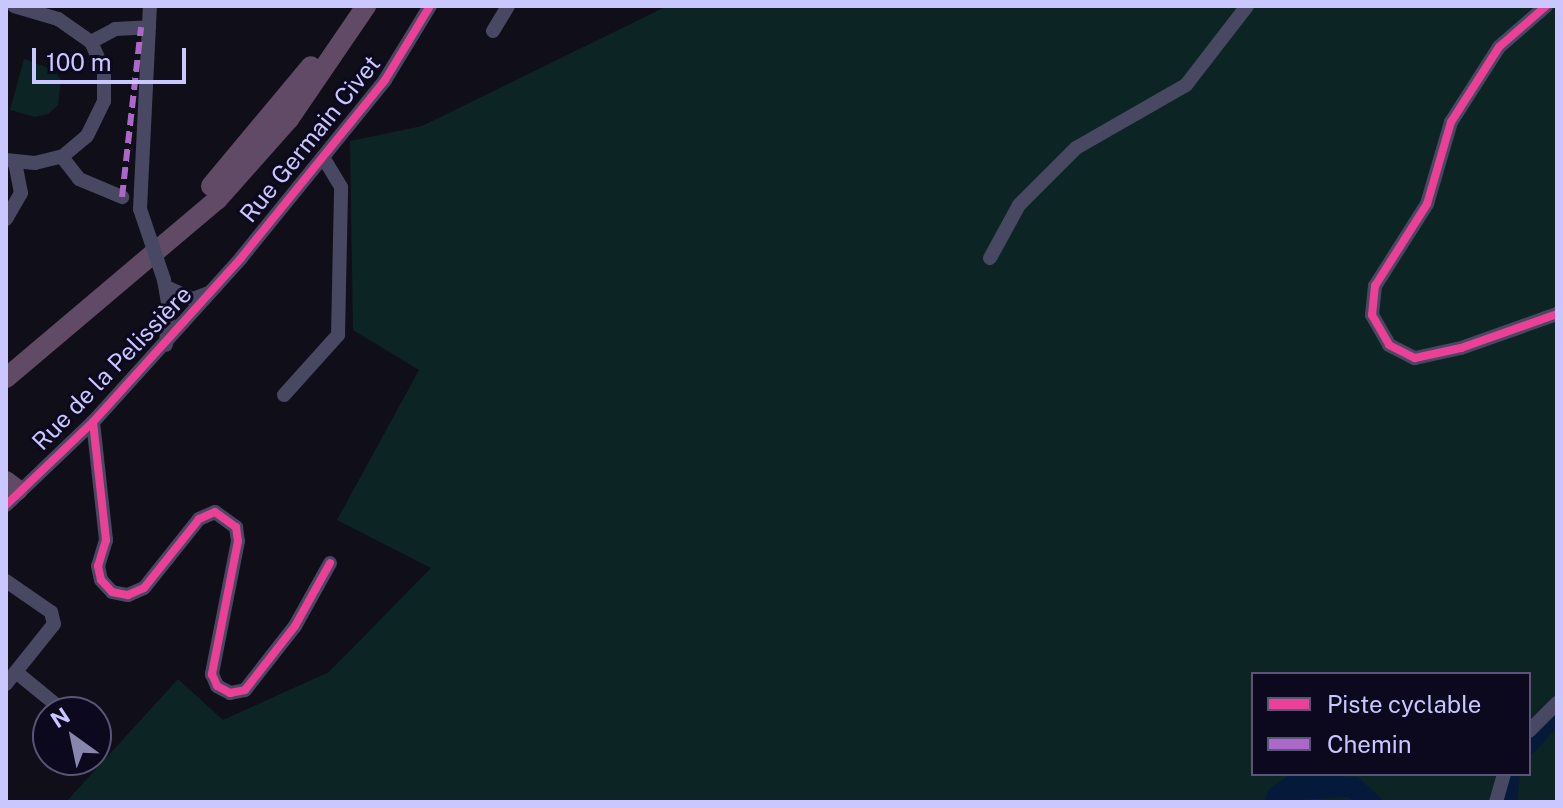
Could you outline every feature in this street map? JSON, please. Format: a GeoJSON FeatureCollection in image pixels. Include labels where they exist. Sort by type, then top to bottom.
{"type":"FeatureCollection","features":[{"type":"Feature","properties":{"kind":"highway"},"geometry":{"type":"LineString","coordinates":[[6,360],[204,194],[257,136],[351,6]]}},
{"type":"Feature","properties":{"kind":"highway"},"geometry":{"type":"LineString","coordinates":[[6,378],[217,200],[289,119],[366,6]]}},
{"type":"Feature","properties":{"kind":"street"},"geometry":{"type":"LineString","coordinates":[[6,219],[21,193],[10,161],[62,157],[87,136],[103,107],[104,71],[91,42],[58,19],[14,6]]}},
{"type":"Feature","properties":{"kind":"street"},"geometry":{"type":"LineString","coordinates":[[150,6],[140,209],[166,284],[166,345]]}},
{"type":"Feature","properties":{"kind":"street","name":"Rue Germain Civet"},"geometry":{"type":"LineString","coordinates":[[213,291],[385,80],[430,6]]}},
{"type":"Feature","properties":{"kind":"street"},"geometry":{"type":"LineString","coordinates":[[493,31],[508,6]]}},
{"type":"Feature","properties":{"kind":"street"},"geometry":{"type":"LineString","coordinates":[[990,258],[1019,205],[1076,148],[1186,85],[1247,6]]}},
{"type":"Feature","properties":{"kind":"street"},"geometry":{"type":"LineString","coordinates":[[1546,6],[1499,47],[1451,122],[1427,204],[1375,286],[1372,315],[1389,345],[1415,358],[1461,348],[1557,314]]}},
{"type":"Feature","properties":{"kind":"street"},"geometry":{"type":"LineString","coordinates":[[91,42],[115,29],[149,27]]}},
{"type":"Feature","properties":{"kind":"street"},"geometry":{"type":"LineString","coordinates":[[62,157],[79,179],[122,197]]}},
{"type":"Feature","properties":{"kind":"street"},"geometry":{"type":"LineString","coordinates":[[284,395],[338,335],[341,187],[323,157]]}},
{"type":"Feature","properties":{"kind":"street"},"geometry":{"type":"LineString","coordinates":[[166,284],[193,299],[213,291]]}},
{"type":"Feature","properties":{"kind":"street","name":"Rue de la Pelissière"},"geometry":{"type":"LineString","coordinates":[[10,492],[93,422],[213,291]]}},
{"type":"Feature","properties":{"kind":"street"},"geometry":{"type":"LineString","coordinates":[[93,422],[106,540],[98,566],[101,580],[112,592],[128,595],[144,588],[199,519],[215,512],[236,527],[238,541],[212,674],[217,686],[230,693],[245,690],[295,626],[330,563]]}},
{"type":"Feature","properties":{"kind":"street"},"geometry":{"type":"LineString","coordinates":[[6,581],[51,612],[54,624],[6,684]]}},
{"type":"Feature","properties":{"kind":"street"},"geometry":{"type":"LineString","coordinates":[[16,672],[45,696]]}},
{"type":"Feature","properties":{"kind":"street"},"geometry":{"type":"LineString","coordinates":[[1531,729],[1557,703]]}},
{"type":"Feature","properties":{"kind":"street"},"geometry":{"type":"LineString","coordinates":[[1496,802],[1503,776]]}},
{"type":"Feature","properties":{"kind":"green space"},"geometry":{"type":"Polygon","coordinates":[[[667,6],[1557,6],[1557,802],[66,802],[90,776],[112,776],[112,751],[178,679],[223,720],[329,672],[431,568],[337,520],[419,370],[353,330],[350,141],[422,126],[667,6]]]}},
{"type":"Feature","properties":{"kind":"green space"},"geometry":{"type":"Polygon","coordinates":[[[24,59],[54,70],[61,80],[58,105],[48,114],[35,117],[10,110],[24,59]]]}},
{"type":"Feature","properties":{"kind":"water"},"geometry":{"type":"Polygon","coordinates":[[[1288,776],[1358,777],[1385,802],[1356,802],[1347,797],[1264,802],[1270,788],[1288,776]]]}},
{"type":"Feature","properties":{"kind":"waterway"},"geometry":{"type":"LineString","coordinates":[[1531,743],[1557,714]]}},
{"type":"Feature","properties":{"kind":"waterway"},"geometry":{"type":"LineString","coordinates":[[1508,802],[1511,776]]}},
{"type":"Feature","properties":{"kind":"marked path"},"geometry":{"type":"LineString","coordinates":[[122,197],[141,27]]}},
{"type":"Feature","properties":{"kind":"cycle path"},"geometry":{"type":"LineString","coordinates":[[6,505],[93,422],[241,258],[385,80],[430,6]]}},
{"type":"Feature","properties":{"kind":"cycle path"},"geometry":{"type":"LineString","coordinates":[[1546,6],[1499,47],[1451,122],[1427,204],[1375,286],[1372,315],[1389,345],[1415,358],[1461,348],[1557,314]]}},
{"type":"Feature","properties":{"kind":"cycle path"},"geometry":{"type":"LineString","coordinates":[[93,422],[106,540],[98,566],[101,580],[112,592],[128,595],[144,588],[199,519],[215,512],[236,527],[238,541],[212,674],[217,686],[230,693],[245,690],[295,626],[330,563]]}}]}
